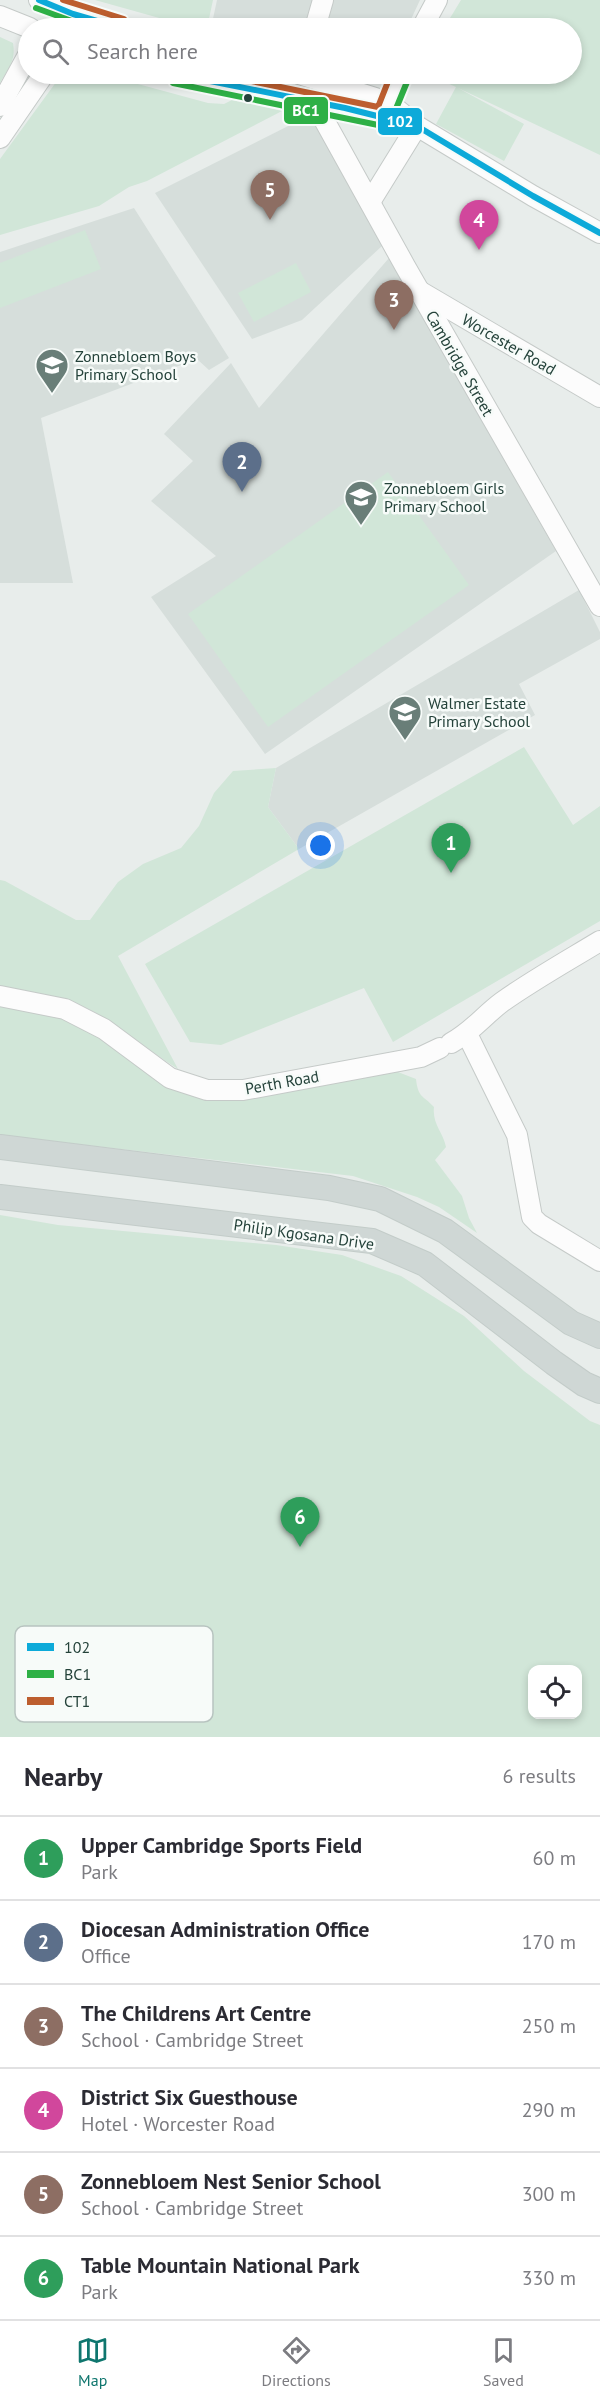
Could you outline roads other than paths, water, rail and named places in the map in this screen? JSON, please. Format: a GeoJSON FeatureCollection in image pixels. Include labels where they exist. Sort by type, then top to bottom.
{"type":"FeatureCollection","features":[{"type":"Feature","properties":{"kind":"main road"},"geometry":{"type":"LineString","coordinates":[[0,1147],[329,1188],[380,1199],[445,1231],[571,1323],[600,1336]]}},
{"type":"Feature","properties":{"kind":"main road","name":"Philip Kgosana Drive"},"geometry":{"type":"LineString","coordinates":[[0,1197],[372,1241],[425,1264],[554,1363],[584,1384],[600,1391]]}},
{"type":"Feature","properties":{"kind":"street"},"geometry":{"type":"LineString","coordinates":[[318,18],[323,0]]}},
{"type":"Feature","properties":{"kind":"street"},"geometry":{"type":"LineString","coordinates":[[427,18],[437,0]]}},
{"type":"Feature","properties":{"kind":"street"},"geometry":{"type":"LineString","coordinates":[[42,18],[45,3],[66,18]]}},
{"type":"Feature","properties":{"kind":"street"},"geometry":{"type":"LineString","coordinates":[[0,16],[18,23]]}},
{"type":"Feature","properties":{"kind":"street"},"geometry":{"type":"LineString","coordinates":[[0,106],[18,73]]}},
{"type":"Feature","properties":{"kind":"street"},"geometry":{"type":"LineString","coordinates":[[0,138],[37,84]]}},
{"type":"Feature","properties":{"kind":"street"},"geometry":{"type":"LineString","coordinates":[[235,84],[386,109]]}},
{"type":"Feature","properties":{"kind":"street"},"geometry":{"type":"LineString","coordinates":[[326,84],[386,109],[600,233]]}},
{"type":"Feature","properties":{"kind":"street"},"geometry":{"type":"LineString","coordinates":[[386,109],[397,84]]}},
{"type":"Feature","properties":{"kind":"street","name":"Cambridge Street"},"geometry":{"type":"LineString","coordinates":[[323,118],[600,606]]}},
{"type":"Feature","properties":{"kind":"street"},"geometry":{"type":"LineString","coordinates":[[370,202],[417,126]]}},
{"type":"Feature","properties":{"kind":"street","name":"Worcester Road"},"geometry":{"type":"LineString","coordinates":[[419,290],[600,397]]}},
{"type":"Feature","properties":{"kind":"street","name":"Perth Road"},"geometry":{"type":"LineString","coordinates":[[0,996],[65,1009],[104,1029],[170,1078],[207,1090],[243,1090],[421,1057],[453,1042],[499,1005],[600,941]]}},
{"type":"Feature","properties":{"kind":"street"},"geometry":{"type":"LineString","coordinates":[[453,1042],[517,1135],[532,1217],[539,1224],[600,1261]]}},
{"type":"Feature","properties":{"kind":"place","name":"Zonnebloem Nest Senior School"},"geometry":{"type":"Point","coordinates":[270,220]}},
{"type":"Feature","properties":{"kind":"place","name":"District Six Guesthouse"},"geometry":{"type":"Point","coordinates":[479,250]}},
{"type":"Feature","properties":{"kind":"place","name":"The Childrens Art Centre"},"geometry":{"type":"Point","coordinates":[394,330]}},
{"type":"Feature","properties":{"kind":"place","name":"Zonnebloem Boys Primary School"},"geometry":{"type":"Point","coordinates":[52,394]}},
{"type":"Feature","properties":{"kind":"place","name":"Diocesan Administration Office"},"geometry":{"type":"Point","coordinates":[242,492]}},
{"type":"Feature","properties":{"kind":"place","name":"Zonnebloem Girls Primary School"},"geometry":{"type":"Point","coordinates":[361,526]}},
{"type":"Feature","properties":{"kind":"place","name":"Walmer Estate Primary School"},"geometry":{"type":"Point","coordinates":[405,741]}},
{"type":"Feature","properties":{"kind":"place","name":"Upper Cambridge Sports Field"},"geometry":{"type":"Point","coordinates":[451,873]}},
{"type":"Feature","properties":{"kind":"place","name":"Table Mountain National Park"},"geometry":{"type":"Point","coordinates":[300,1547]}}]}
